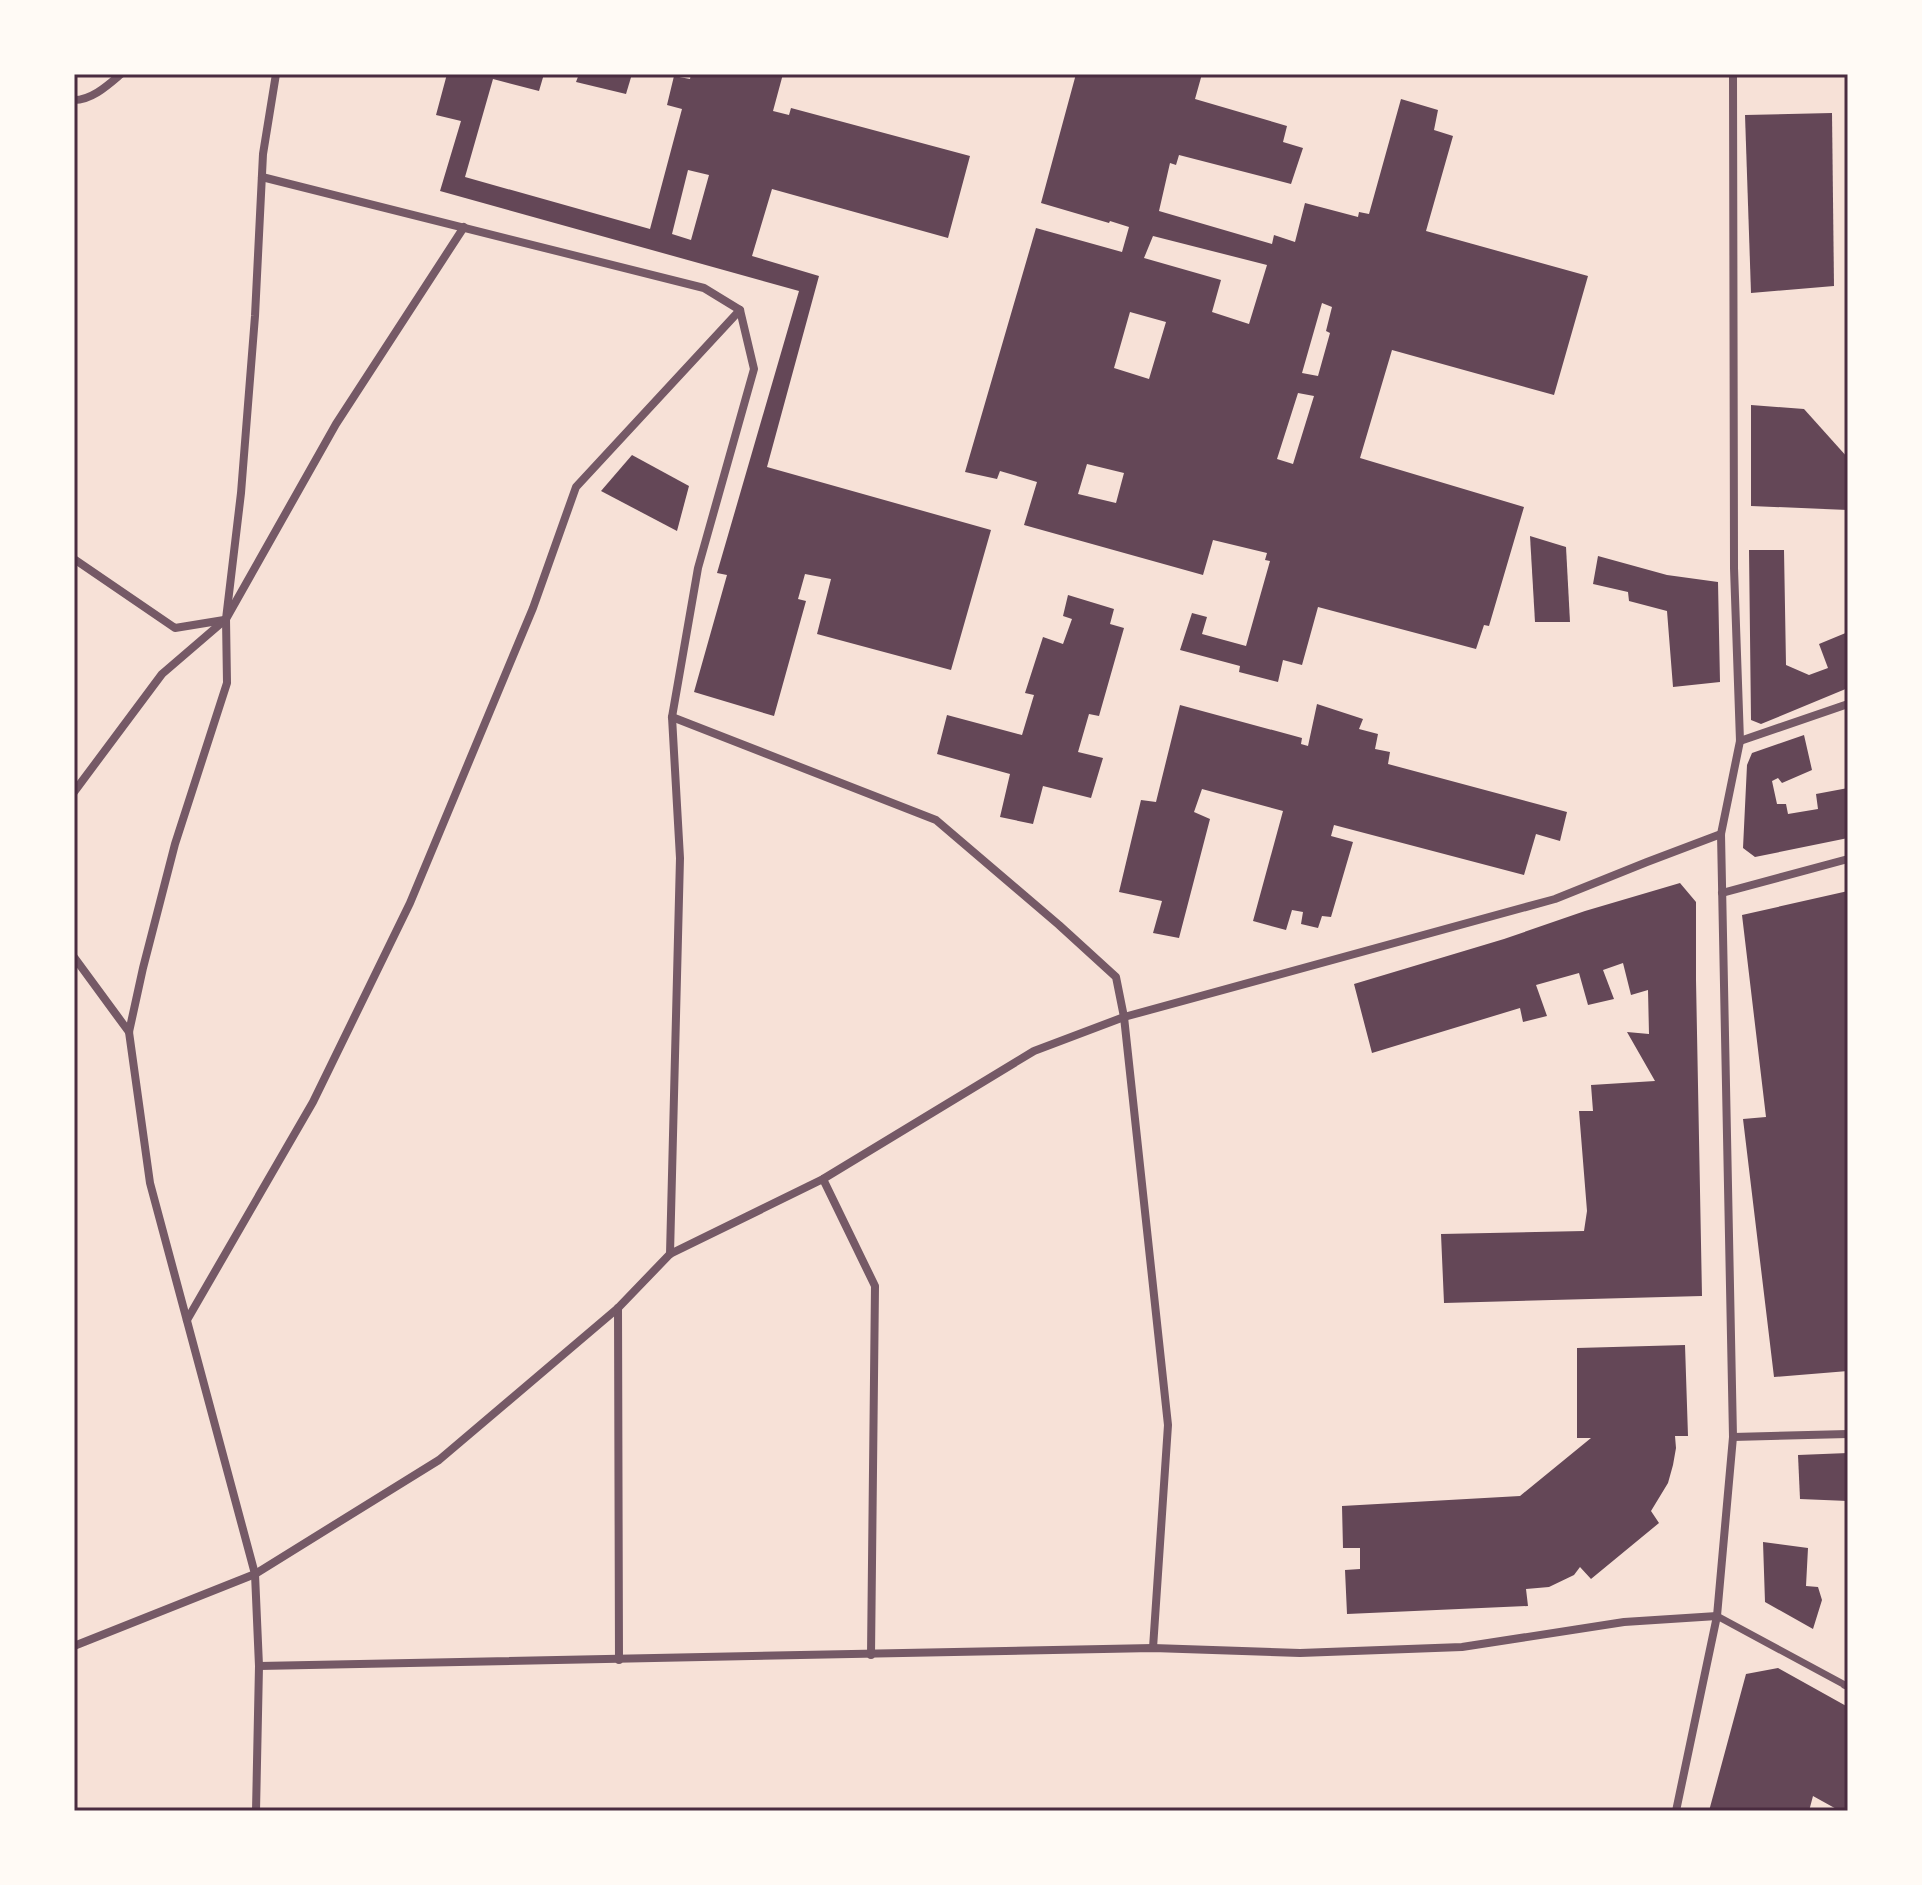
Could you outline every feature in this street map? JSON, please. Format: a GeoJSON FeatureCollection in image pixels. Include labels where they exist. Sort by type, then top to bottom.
{"type":"FeatureCollection","features":[{"type":"Feature","properties":{"kind":"street"},"geometry":{"type":"LineString","coordinates":[[74,100],[82,100],[105,88],[121,74]]}},
{"type":"Feature","properties":{"kind":"street"},"geometry":{"type":"LineString","coordinates":[[256,1811],[259,1666],[255,1574],[150,1183],[129,1032],[175,844],[227,683],[226,619],[241,493],[263,154],[276,74]]}},
{"type":"Feature","properties":{"kind":"street"},"geometry":{"type":"LineString","coordinates":[[1676,1811],[1717,1616],[1733,1437],[1721,834],[1740,741],[1734,568],[1733,74]]}},
{"type":"Feature","properties":{"kind":"street"},"geometry":{"type":"LineString","coordinates":[[262,177],[704,288],[740,310],[754,369],[698,568],[672,717],[680,858],[670,1254]]}},
{"type":"Feature","properties":{"kind":"street"},"geometry":{"type":"LineString","coordinates":[[74,792],[162,674],[226,619],[336,424],[464,227]]}},
{"type":"Feature","properties":{"kind":"street"},"geometry":{"type":"LineString","coordinates":[[187,1320],[313,1102],[410,903],[533,608],[576,487],[740,310]]}},
{"type":"Feature","properties":{"kind":"street"},"geometry":{"type":"LineString","coordinates":[[74,559],[175,628],[226,619]]}},
{"type":"Feature","properties":{"kind":"street"},"geometry":{"type":"LineString","coordinates":[[1740,741],[1848,704]]}},
{"type":"Feature","properties":{"kind":"street"},"geometry":{"type":"LineString","coordinates":[[672,717],[936,820],[1116,977],[1124,1017],[1168,1425],[1153,1648]]}},
{"type":"Feature","properties":{"kind":"street"},"geometry":{"type":"LineString","coordinates":[[74,1646],[255,1574],[439,1460],[618,1308],[670,1254],[823,1179],[1034,1051],[1124,1017],[1555,899],[1721,834]]}},
{"type":"Feature","properties":{"kind":"street"},"geometry":{"type":"LineString","coordinates":[[1722,893],[1848,859]]}},
{"type":"Feature","properties":{"kind":"street"},"geometry":{"type":"LineString","coordinates":[[74,957],[129,1032]]}},
{"type":"Feature","properties":{"kind":"street"},"geometry":{"type":"LineString","coordinates":[[823,1179],[875,1286],[871,1655]]}},
{"type":"Feature","properties":{"kind":"street"},"geometry":{"type":"LineString","coordinates":[[618,1308],[619,1660]]}},
{"type":"Feature","properties":{"kind":"street"},"geometry":{"type":"LineString","coordinates":[[1733,1437],[1848,1434]]}},
{"type":"Feature","properties":{"kind":"street"},"geometry":{"type":"LineString","coordinates":[[259,1666],[1153,1648],[1300,1653],[1462,1647],[1624,1622],[1717,1616],[1847,1685]]}},
{"type":"Feature","properties":{"kind":"building"},"geometry":{"type":"Polygon","coordinates":[[[447,74],[544,74],[539,91],[493,79],[465,177],[650,229],[682,109],[667,105],[674,76],[690,79],[691,74],[783,74],[773,111],[789,115],[791,108],[970,156],[948,238],[772,189],[752,256],[819,276],[767,467],[991,530],[951,670],[817,634],[831,579],[805,574],[798,599],[806,601],[774,716],[694,692],[727,575],[717,573],[799,291],[440,191],[461,121],[436,115],[447,74]],[[688,170],[672,234],[691,240],[709,175],[688,170]]]}},
{"type":"Feature","properties":{"kind":"building"},"geometry":{"type":"Polygon","coordinates":[[[579,74],[632,74],[626,94],[576,82],[579,74]]]}},
{"type":"Feature","properties":{"kind":"building"},"geometry":{"type":"Polygon","coordinates":[[[1076,74],[1202,74],[1195,99],[1287,126],[1283,142],[1303,148],[1291,184],[1179,155],[1176,165],[1170,163],[1159,211],[1272,244],[1274,235],[1295,242],[1305,203],[1358,217],[1359,212],[1369,214],[1401,99],[1438,110],[1434,130],[1453,136],[1426,231],[1588,276],[1554,395],[1392,350],[1360,458],[1524,507],[1489,626],[1484,625],[1476,649],[1318,607],[1302,665],[1283,660],[1278,682],[1239,672],[1240,666],[1180,650],[1192,613],[1207,617],[1202,634],[1246,646],[1270,561],[1265,560],[1267,553],[1213,540],[1203,575],[1024,525],[1037,482],[1000,471],[997,479],[965,472],[1036,228],[1122,252],[1129,227],[1041,203],[1076,74]],[[1153,236],[1144,258],[1221,280],[1212,312],[1249,324],[1267,265],[1153,236]],[[1322,303],[1302,373],[1318,376],[1330,333],[1326,331],[1332,307],[1322,303]],[[1130,312],[1114,368],[1149,379],[1166,322],[1130,312]],[[1298,393],[1277,459],[1293,464],[1314,396],[1298,393]],[[1087,464],[1078,494],[1116,503],[1124,473],[1087,464]]]}},
{"type":"Feature","properties":{"kind":"building"},"geometry":{"type":"Polygon","coordinates":[[[1832,113],[1834,286],[1751,293],[1745,115],[1832,113]]]}},
{"type":"Feature","properties":{"kind":"building"},"geometry":{"type":"Polygon","coordinates":[[[1751,405],[1804,409],[1848,458],[1848,510],[1751,506],[1751,405]]]}},
{"type":"Feature","properties":{"kind":"building"},"geometry":{"type":"Polygon","coordinates":[[[632,455],[689,486],[677,531],[601,491],[632,455]]]}},
{"type":"Feature","properties":{"kind":"building"},"geometry":{"type":"Polygon","coordinates":[[[1530,536],[1566,547],[1570,622],[1535,622],[1530,536]]]}},
{"type":"Feature","properties":{"kind":"building"},"geometry":{"type":"Polygon","coordinates":[[[1749,550],[1784,550],[1786,665],[1809,675],[1828,668],[1819,644],[1848,632],[1848,688],[1761,724],[1751,720],[1749,550]]]}},
{"type":"Feature","properties":{"kind":"building"},"geometry":{"type":"Polygon","coordinates":[[[1598,556],[1667,575],[1718,582],[1720,682],[1673,687],[1667,611],[1629,601],[1628,592],[1593,584],[1598,556]]]}},
{"type":"Feature","properties":{"kind":"building"},"geometry":{"type":"Polygon","coordinates":[[[1068,595],[1114,609],[1110,624],[1124,628],[1099,716],[1089,714],[1078,752],[1103,758],[1091,798],[1043,786],[1033,824],[1000,817],[1010,774],[937,754],[947,715],[1022,735],[1034,695],[1025,693],[1043,637],[1063,644],[1072,619],[1063,616],[1068,595]]]}},
{"type":"Feature","properties":{"kind":"building"},"geometry":{"type":"Polygon","coordinates":[[[1317,704],[1363,719],[1359,729],[1378,734],[1375,749],[1390,752],[1388,764],[1567,812],[1560,841],[1536,834],[1524,875],[1334,825],[1331,836],[1353,842],[1331,917],[1322,916],[1318,928],[1301,924],[1303,912],[1292,910],[1286,930],[1253,921],[1283,811],[1202,789],[1194,812],[1210,819],[1179,938],[1153,933],[1162,901],[1119,892],[1141,800],[1156,802],[1180,705],[1302,738],[1301,744],[1308,746],[1317,704]]]}},
{"type":"Feature","properties":{"kind":"building"},"geometry":{"type":"Polygon","coordinates":[[[1804,735],[1812,770],[1782,783],[1778,778],[1772,781],[1777,804],[1786,804],[1788,814],[1818,809],[1816,794],[1848,788],[1848,838],[1755,857],[1743,848],[1747,765],[1752,753],[1804,735]]]}},
{"type":"Feature","properties":{"kind":"building"},"geometry":{"type":"Polygon","coordinates":[[[1680,883],[1696,902],[1702,1296],[1444,1303],[1441,1234],[1584,1231],[1587,1211],[1579,1111],[1593,1111],[1591,1085],[1655,1081],[1627,1032],[1649,1034],[1648,990],[1631,995],[1623,963],[1603,970],[1614,999],[1588,1005],[1579,973],[1536,985],[1547,1016],[1523,1022],[1520,1008],[1372,1053],[1354,984],[1680,883]]]}},
{"type":"Feature","properties":{"kind":"building"},"geometry":{"type":"Polygon","coordinates":[[[1848,891],[1848,1371],[1774,1377],[1743,1119],[1766,1117],[1742,915],[1848,891]]]}},
{"type":"Feature","properties":{"kind":"building"},"geometry":{"type":"Polygon","coordinates":[[[1685,1345],[1688,1436],[1675,1436],[1676,1448],[1668,1483],[1651,1511],[1659,1523],[1591,1579],[1580,1567],[1574,1575],[1549,1587],[1526,1589],[1528,1606],[1347,1614],[1345,1570],[1360,1569],[1360,1548],[1343,1548],[1342,1506],[1520,1496],[1591,1438],[1577,1438],[1577,1348],[1685,1345]]]}},
{"type":"Feature","properties":{"kind":"building"},"geometry":{"type":"Polygon","coordinates":[[[1848,1453],[1848,1501],[1800,1499],[1798,1455],[1848,1453]]]}},
{"type":"Feature","properties":{"kind":"building"},"geometry":{"type":"Polygon","coordinates":[[[1763,1542],[1808,1548],[1806,1586],[1818,1587],[1822,1600],[1813,1629],[1765,1602],[1763,1542]]]}},
{"type":"Feature","properties":{"kind":"building"},"geometry":{"type":"Polygon","coordinates":[[[1778,1668],[1848,1707],[1848,1811],[1840,1811],[1813,1796],[1809,1811],[1709,1811],[1746,1674],[1778,1668]]]}}]}
